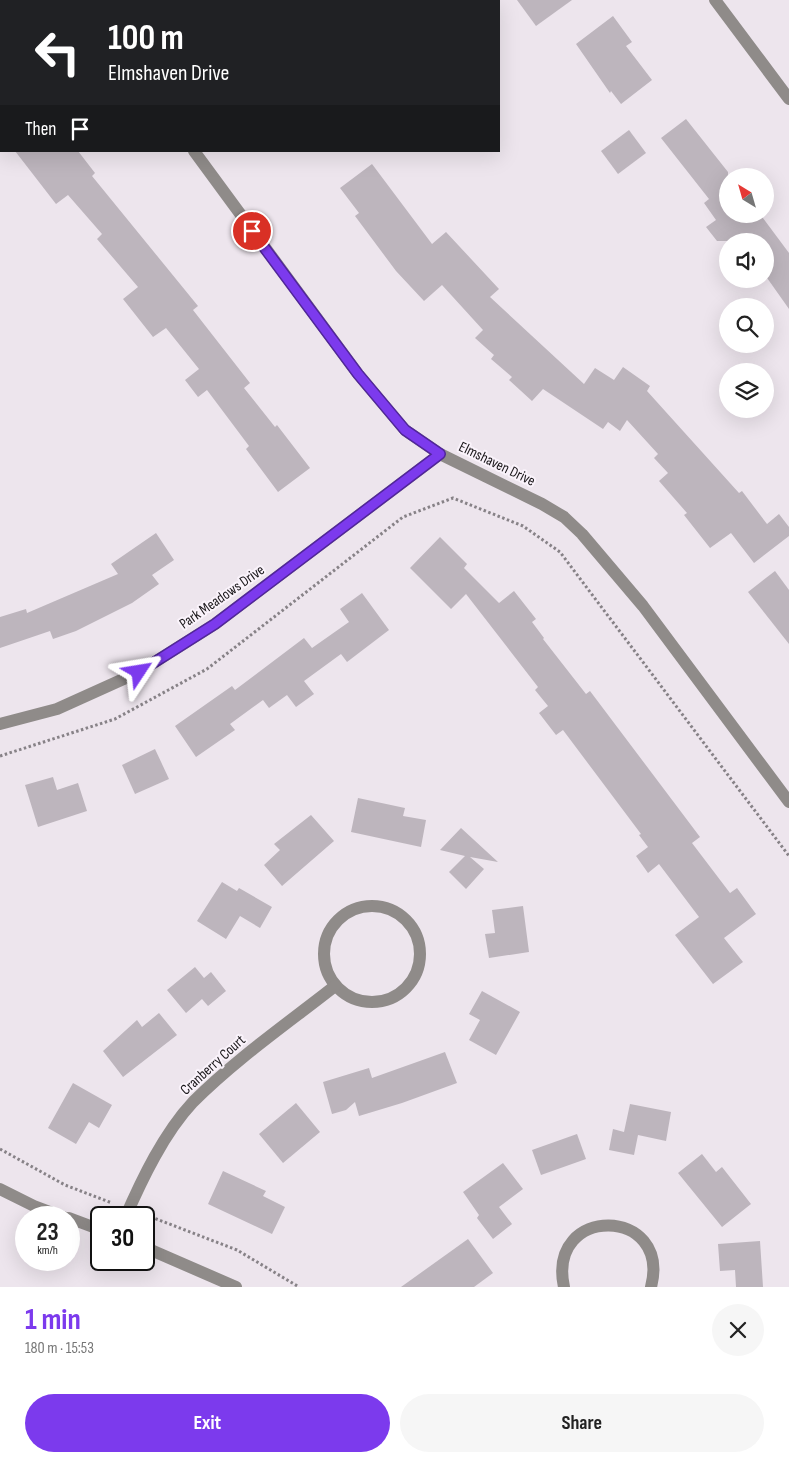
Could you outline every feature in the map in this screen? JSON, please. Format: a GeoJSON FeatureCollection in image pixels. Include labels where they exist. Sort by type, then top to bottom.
{"type":"FeatureCollection","features":[{"type":"Feature","properties":{"kind":"street"},"geometry":{"type":"LineString","coordinates":[[715,0],[789,99]]}},
{"type":"Feature","properties":{"kind":"street","name":"Elmshaven Drive"},"geometry":{"type":"LineString","coordinates":[[195,152],[358,374],[405,430],[440,454],[542,504],[564,518],[582,534],[643,606],[789,802]]}},
{"type":"Feature","properties":{"kind":"street","name":"Park Meadows Drive"},"geometry":{"type":"LineString","coordinates":[[0,724],[57,709],[139,672],[215,624],[440,454]]}},
{"type":"Feature","properties":{"kind":"street"},"geometry":{"type":"LineString","coordinates":[[373,906],[389,908],[403,916],[413,928],[419,943],[420,959],[416,974],[407,988],[394,997],[379,1002],[362,1002],[348,996],[335,986],[326,965],[326,941],[332,927],[343,916],[358,908],[373,906]]}},
{"type":"Feature","properties":{"kind":"street","name":"Cranberry Court"},"geometry":{"type":"LineString","coordinates":[[130,1206],[151,1160],[192,1103],[236,1064],[335,986]]}},
{"type":"Feature","properties":{"kind":"street"},"geometry":{"type":"LineString","coordinates":[[0,1189],[34,1206]]}},
{"type":"Feature","properties":{"kind":"street"},"geometry":{"type":"LineString","coordinates":[[564,1287],[562,1272],[564,1257],[570,1244],[580,1233],[594,1226],[608,1224],[623,1227],[636,1234],[646,1245],[653,1266],[651,1287]]}},
{"type":"Feature","properties":{"kind":"street"},"geometry":{"type":"LineString","coordinates":[[155,1252],[236,1287]]}},
{"type":"Feature","properties":{"kind":"path"},"geometry":{"type":"LineString","coordinates":[[0,756],[115,719],[208,669],[403,517],[453,498],[524,526],[560,552],[789,856]]}},
{"type":"Feature","properties":{"kind":"path"},"geometry":{"type":"LineString","coordinates":[[0,1149],[65,1185],[112,1206]]}},
{"type":"Feature","properties":{"kind":"path"},"geometry":{"type":"LineString","coordinates":[[155,1222],[237,1250],[299,1287]]}},
{"type":"Feature","properties":{"kind":"building"},"geometry":{"type":"Polygon","coordinates":[[[517,0],[572,0],[536,26],[517,0]]]}},
{"type":"Feature","properties":{"kind":"building"},"geometry":{"type":"Polygon","coordinates":[[[613,16],[632,42],[626,46],[652,80],[621,104],[611,91],[610,93],[576,44],[613,16]]]}},
{"type":"Feature","properties":{"kind":"building"},"geometry":{"type":"Polygon","coordinates":[[[686,119],[725,168],[719,168],[719,223],[767,223],[789,253],[789,309],[774,288],[774,233],[719,233],[719,241],[717,241],[706,227],[716,220],[704,203],[709,199],[661,138],[686,119]]]}},
{"type":"Feature","properties":{"kind":"building"},"geometry":{"type":"Polygon","coordinates":[[[629,130],[646,153],[618,174],[601,151],[629,130]]]}},
{"type":"Feature","properties":{"kind":"building"},"geometry":{"type":"Polygon","coordinates":[[[16,152],[79,152],[95,173],[92,176],[198,306],[193,310],[250,383],[244,388],[275,427],[277,425],[310,468],[278,492],[246,449],[249,446],[207,390],[198,397],[185,380],[199,369],[166,328],[153,337],[123,299],[138,287],[97,239],[102,234],[68,195],[56,204],[16,152]]]}},
{"type":"Feature","properties":{"kind":"building"},"geometry":{"type":"Polygon","coordinates":[[[372,164],[432,244],[446,232],[499,289],[490,297],[584,384],[595,368],[614,380],[623,367],[650,386],[647,391],[739,493],[742,491],[767,524],[779,514],[789,527],[789,536],[754,563],[731,533],[710,548],[684,515],[687,513],[659,481],[668,473],[654,458],[658,454],[627,420],[620,431],[608,422],[603,429],[543,389],[532,401],[509,380],[512,377],[491,359],[494,355],[475,338],[483,330],[442,285],[424,301],[396,271],[355,216],[359,213],[340,188],[372,164]]]}},
{"type":"Feature","properties":{"kind":"building"},"geometry":{"type":"Polygon","coordinates":[[[156,533],[174,560],[152,575],[159,584],[132,603],[76,631],[53,639],[50,631],[0,648],[0,617],[26,609],[27,613],[118,574],[111,564],[156,533]]]}},
{"type":"Feature","properties":{"kind":"building"},"geometry":{"type":"Polygon","coordinates":[[[440,537],[467,564],[464,568],[499,603],[514,591],[536,619],[532,622],[543,639],[586,694],[590,691],[700,837],[692,843],[730,893],[737,888],[756,914],[724,938],[743,962],[713,984],[675,935],[699,917],[659,864],[648,873],[636,856],[648,847],[639,835],[641,834],[563,730],[556,735],[539,713],[548,706],[535,690],[538,687],[466,594],[451,609],[410,568],[440,537]]]}},
{"type":"Feature","properties":{"kind":"building"},"geometry":{"type":"Polygon","coordinates":[[[775,571],[789,590],[789,644],[748,592],[775,571]]]}},
{"type":"Feature","properties":{"kind":"building"},"geometry":{"type":"Polygon","coordinates":[[[362,593],[389,630],[347,662],[341,654],[304,681],[314,694],[296,707],[287,695],[269,708],[263,700],[230,724],[235,730],[196,757],[175,726],[232,686],[235,690],[304,638],[312,648],[349,622],[340,609],[362,593]]]}},
{"type":"Feature","properties":{"kind":"building"},"geometry":{"type":"Polygon","coordinates":[[[155,749],[169,779],[135,794],[122,765],[155,749]]]}},
{"type":"Feature","properties":{"kind":"building"},"geometry":{"type":"Polygon","coordinates":[[[53,777],[57,790],[78,783],[87,811],[38,827],[25,785],[53,777]]]}},
{"type":"Feature","properties":{"kind":"building"},"geometry":{"type":"Polygon","coordinates":[[[358,798],[405,808],[403,816],[426,820],[421,847],[351,832],[358,798]]]}},
{"type":"Feature","properties":{"kind":"building"},"geometry":{"type":"Polygon","coordinates":[[[311,815],[334,841],[282,886],[264,865],[280,850],[274,844],[311,815]]]}},
{"type":"Feature","properties":{"kind":"building"},"geometry":{"type":"Polygon","coordinates":[[[461,828],[498,862],[470,857],[484,869],[466,889],[449,872],[465,856],[440,850],[461,828]]]}},
{"type":"Feature","properties":{"kind":"building"},"geometry":{"type":"Polygon","coordinates":[[[222,882],[237,891],[239,888],[272,907],[260,928],[240,916],[226,939],[197,921],[222,882]]]}},
{"type":"Feature","properties":{"kind":"building"},"geometry":{"type":"Polygon","coordinates":[[[523,906],[529,952],[489,958],[485,934],[495,933],[492,910],[523,906]]]}},
{"type":"Feature","properties":{"kind":"building"},"geometry":{"type":"Polygon","coordinates":[[[195,967],[204,978],[211,972],[226,991],[208,1006],[202,999],[186,1013],[167,990],[195,967]]]}},
{"type":"Feature","properties":{"kind":"building"},"geometry":{"type":"Polygon","coordinates":[[[482,991],[520,1012],[496,1055],[469,1040],[480,1020],[469,1014],[482,991]]]}},
{"type":"Feature","properties":{"kind":"building"},"geometry":{"type":"Polygon","coordinates":[[[159,1013],[177,1035],[123,1077],[103,1051],[137,1020],[142,1027],[159,1013]]]}},
{"type":"Feature","properties":{"kind":"building"},"geometry":{"type":"Polygon","coordinates":[[[445,1052],[457,1083],[359,1116],[355,1102],[346,1110],[332,1114],[323,1082],[369,1068],[372,1078],[445,1052]]]}},
{"type":"Feature","properties":{"kind":"building"},"geometry":{"type":"Polygon","coordinates":[[[73,1083],[112,1105],[99,1128],[89,1122],[76,1144],[48,1128],[73,1083]]]}},
{"type":"Feature","properties":{"kind":"building"},"geometry":{"type":"Polygon","coordinates":[[[296,1103],[320,1132],[283,1163],[259,1134],[296,1103]]]}},
{"type":"Feature","properties":{"kind":"building"},"geometry":{"type":"Polygon","coordinates":[[[630,1104],[671,1112],[666,1141],[638,1135],[634,1155],[609,1150],[613,1129],[624,1132],[630,1104]]]}},
{"type":"Feature","properties":{"kind":"building"},"geometry":{"type":"Polygon","coordinates":[[[577,1134],[586,1159],[541,1175],[532,1150],[577,1134]]]}},
{"type":"Feature","properties":{"kind":"building"},"geometry":{"type":"Polygon","coordinates":[[[702,1154],[716,1172],[722,1167],[751,1204],[722,1227],[678,1173],[702,1154]]]}},
{"type":"Feature","properties":{"kind":"building"},"geometry":{"type":"Polygon","coordinates":[[[503,1163],[523,1189],[499,1207],[512,1224],[493,1239],[477,1218],[479,1215],[463,1192],[503,1163]]]}},
{"type":"Feature","properties":{"kind":"building"},"geometry":{"type":"Polygon","coordinates":[[[223,1171],[266,1191],[263,1196],[285,1207],[272,1234],[208,1204],[223,1171]]]}},
{"type":"Feature","properties":{"kind":"building"},"geometry":{"type":"Polygon","coordinates":[[[468,1239],[493,1273],[474,1287],[401,1287],[468,1239]]]}},
{"type":"Feature","properties":{"kind":"building"},"geometry":{"type":"Polygon","coordinates":[[[760,1241],[763,1287],[736,1287],[735,1270],[720,1271],[718,1244],[760,1241]]]}},
{"type":"Feature","properties":{"kind":"route"},"geometry":{"type":"LineString","coordinates":[[139,672],[215,624],[440,454],[405,430],[358,374],[252,231]]}}]}
